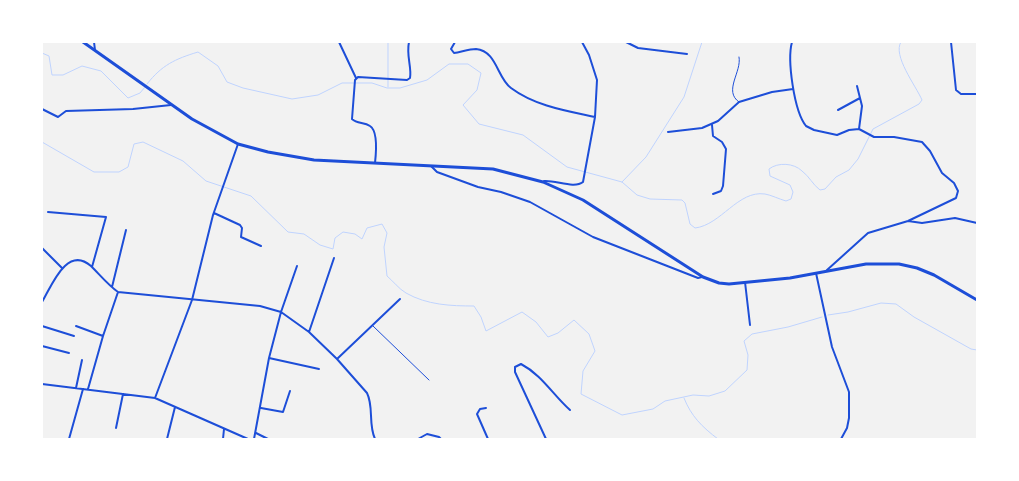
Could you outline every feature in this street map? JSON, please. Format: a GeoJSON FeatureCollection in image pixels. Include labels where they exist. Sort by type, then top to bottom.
{"type":"FeatureCollection","features":[{"type":"Feature","properties":{"kind":"main road"},"geometry":{"type":"LineString","coordinates":[[83,42],[192,120],[238,144],[268,152],[314,160],[493,169],[543,182],[583,200],[703,277],[719,283],[745,282],[880,263],[908,266],[934,275],[977,300]]}},
{"type":"Feature","properties":{"kind":"street"},"geometry":{"type":"LineString","coordinates":[[94,42],[94,50]]}},
{"type":"Feature","properties":{"kind":"street"},"geometry":{"type":"LineString","coordinates":[[338,42],[356,79],[352,119],[356,122],[369,125],[373,129],[376,144],[375,163]]}},
{"type":"Feature","properties":{"kind":"street"},"geometry":{"type":"LineString","coordinates":[[356,79],[407,80],[410,78],[407,56],[409,42]]}},
{"type":"Feature","properties":{"kind":"street"},"geometry":{"type":"LineString","coordinates":[[455,42],[451,49],[454,53],[474,49],[481,50],[495,61],[510,88],[533,100],[558,109],[595,117]]}},
{"type":"Feature","properties":{"kind":"street"},"geometry":{"type":"LineString","coordinates":[[543,182],[551,180],[576,185],[583,182],[595,117],[598,80],[589,55],[582,42]]}},
{"type":"Feature","properties":{"kind":"street"},"geometry":{"type":"LineString","coordinates":[[626,42],[638,48],[687,54]]}},
{"type":"Feature","properties":{"kind":"street"},"geometry":{"type":"LineString","coordinates":[[792,42],[790,58],[793,89],[802,120],[809,128],[837,135],[850,130],[859,129],[874,137],[894,137],[922,142],[930,150],[942,173],[957,186],[958,190],[956,198],[908,221],[868,233],[827,270]]}},
{"type":"Feature","properties":{"kind":"street"},"geometry":{"type":"LineString","coordinates":[[951,42],[956,90],[961,94],[977,94]]}},
{"type":"Feature","properties":{"kind":"street"},"geometry":{"type":"LineString","coordinates":[[857,86],[862,106],[859,129]]}},
{"type":"Feature","properties":{"kind":"street"},"geometry":{"type":"LineString","coordinates":[[668,132],[702,128],[712,125],[727,114],[739,102],[772,92],[793,89]]}},
{"type":"Feature","properties":{"kind":"street"},"geometry":{"type":"LineString","coordinates":[[838,110],[860,98]]}},
{"type":"Feature","properties":{"kind":"street"},"geometry":{"type":"LineString","coordinates":[[42,109],[58,118],[66,111],[159,107],[171,105]]}},
{"type":"Feature","properties":{"kind":"street"},"geometry":{"type":"LineString","coordinates":[[712,125],[713,136],[722,142],[726,149],[723,186],[721,191],[713,194]]}},
{"type":"Feature","properties":{"kind":"street"},"geometry":{"type":"LineString","coordinates":[[155,398],[192,300],[214,213],[238,144]]}},
{"type":"Feature","properties":{"kind":"street"},"geometry":{"type":"LineString","coordinates":[[431,165],[437,172],[472,185],[501,192],[530,202],[593,237],[698,278],[703,277]]}},
{"type":"Feature","properties":{"kind":"street"},"geometry":{"type":"LineString","coordinates":[[48,212],[106,217],[92,267]]}},
{"type":"Feature","properties":{"kind":"street"},"geometry":{"type":"LineString","coordinates":[[214,213],[240,225],[242,228],[241,237],[261,246]]}},
{"type":"Feature","properties":{"kind":"street"},"geometry":{"type":"LineString","coordinates":[[908,221],[922,223],[955,218],[977,223]]}},
{"type":"Feature","properties":{"kind":"street"},"geometry":{"type":"LineString","coordinates":[[112,288],[126,230]]}},
{"type":"Feature","properties":{"kind":"street"},"geometry":{"type":"LineString","coordinates":[[42,248],[62,268]]}},
{"type":"Feature","properties":{"kind":"street"},"geometry":{"type":"LineString","coordinates":[[309,332],[334,258]]}},
{"type":"Feature","properties":{"kind":"street"},"geometry":{"type":"LineString","coordinates":[[42,302],[62,268],[71,261],[77,260],[83,261],[92,267],[112,288],[118,292],[260,306],[281,312],[309,332],[337,359],[368,393],[370,398],[371,430],[375,439]]}},
{"type":"Feature","properties":{"kind":"street"},"geometry":{"type":"LineString","coordinates":[[254,439],[261,408],[269,358],[281,312],[297,266]]}},
{"type":"Feature","properties":{"kind":"street"},"geometry":{"type":"LineString","coordinates":[[816,273],[832,347],[849,392],[849,418],[847,428],[841,439]]}},
{"type":"Feature","properties":{"kind":"street"},"geometry":{"type":"LineString","coordinates":[[745,282],[750,325]]}},
{"type":"Feature","properties":{"kind":"street"},"geometry":{"type":"LineString","coordinates":[[88,389],[103,336],[118,292]]}},
{"type":"Feature","properties":{"kind":"street"},"geometry":{"type":"LineString","coordinates":[[337,359],[400,299]]}},
{"type":"Feature","properties":{"kind":"street"},"geometry":{"type":"LineString","coordinates":[[42,326],[74,336]]}},
{"type":"Feature","properties":{"kind":"street"},"geometry":{"type":"LineString","coordinates":[[76,326],[103,336]]}},
{"type":"Feature","properties":{"kind":"street"},"geometry":{"type":"LineString","coordinates":[[42,346],[69,353]]}},
{"type":"Feature","properties":{"kind":"street"},"geometry":{"type":"LineString","coordinates":[[269,358],[319,369]]}},
{"type":"Feature","properties":{"kind":"street"},"geometry":{"type":"LineString","coordinates":[[76,388],[82,360]]}},
{"type":"Feature","properties":{"kind":"street"},"geometry":{"type":"LineString","coordinates":[[546,439],[515,372],[515,367],[521,364],[541,377],[559,400],[570,410]]}},
{"type":"Feature","properties":{"kind":"street"},"geometry":{"type":"LineString","coordinates":[[42,384],[155,398],[248,439]]}},
{"type":"Feature","properties":{"kind":"street"},"geometry":{"type":"LineString","coordinates":[[69,439],[83,389]]}},
{"type":"Feature","properties":{"kind":"street"},"geometry":{"type":"LineString","coordinates":[[261,408],[283,412],[290,391]]}},
{"type":"Feature","properties":{"kind":"street"},"geometry":{"type":"LineString","coordinates":[[116,428],[123,394]]}},
{"type":"Feature","properties":{"kind":"street"},"geometry":{"type":"LineString","coordinates":[[167,439],[175,407]]}},
{"type":"Feature","properties":{"kind":"street"},"geometry":{"type":"LineString","coordinates":[[486,408],[480,409],[477,414],[488,439]]}},
{"type":"Feature","properties":{"kind":"street"},"geometry":{"type":"LineString","coordinates":[[222,439],[224,429]]}},
{"type":"Feature","properties":{"kind":"street"},"geometry":{"type":"LineString","coordinates":[[256,433],[268,439]]}},
{"type":"Feature","properties":{"kind":"street"},"geometry":{"type":"LineString","coordinates":[[418,439],[427,434],[434,435],[441,439]]}},
{"type":"Feature","properties":{"kind":"lane"},"geometry":{"type":"LineString","coordinates":[[739,57],[740,66],[732,88],[734,96],[739,102]]}},
{"type":"Feature","properties":{"kind":"lane"},"geometry":{"type":"LineString","coordinates":[[373,325],[429,380]]}},
{"type":"Feature","properties":{"kind":"waterway"},"geometry":{"type":"LineString","coordinates":[[388,42],[388,87]]}},
{"type":"Feature","properties":{"kind":"waterway"},"geometry":{"type":"LineString","coordinates":[[622,182],[646,157],[684,97],[702,42]]}},
{"type":"Feature","properties":{"kind":"waterway"},"geometry":{"type":"LineString","coordinates":[[147,84],[164,67],[182,57],[198,52],[218,66],[227,82],[243,88],[292,99],[318,95],[342,83],[372,83],[387,88],[400,88],[427,80],[449,64],[468,64],[481,73],[477,90],[463,105],[479,124],[523,135],[567,167],[622,182],[637,195],[650,199],[682,200],[685,203],[690,224],[695,228],[704,226],[713,221],[738,202],[755,194],[765,194],[786,201],[791,199],[793,192],[790,185],[770,176],[769,169],[777,165],[786,164],[799,168],[820,190],[825,189],[836,177],[849,170],[858,159],[873,129],[919,104],[922,100],[902,62],[899,48],[901,42]]}},
{"type":"Feature","properties":{"kind":"waterway"},"geometry":{"type":"LineString","coordinates":[[42,53],[49,56],[52,75],[63,75],[82,66],[101,71],[128,98],[140,93],[145,87]]}},
{"type":"Feature","properties":{"kind":"waterway"},"geometry":{"type":"LineString","coordinates":[[42,142],[94,172],[119,172],[128,167],[134,144],[143,142],[183,161],[206,181],[251,196],[288,232],[304,234],[320,245],[333,249],[335,238],[343,232],[355,234],[362,239],[367,228],[382,224],[387,233],[384,247],[387,276],[406,293],[431,302],[448,305],[474,306],[481,317],[486,331],[522,312],[536,322],[548,337],[558,333],[574,320],[589,334],[595,351],[583,371],[581,394],[622,415],[653,409],[665,401],[693,395],[709,396],[725,391],[747,370],[748,355],[744,341],[752,334],[788,327],[822,317]]}},
{"type":"Feature","properties":{"kind":"waterway"},"geometry":{"type":"LineString","coordinates":[[828,315],[848,312],[881,303],[896,304],[914,317],[971,349],[977,350]]}},
{"type":"Feature","properties":{"kind":"waterway"},"geometry":{"type":"LineString","coordinates":[[684,398],[698,421],[718,439]]}}]}
